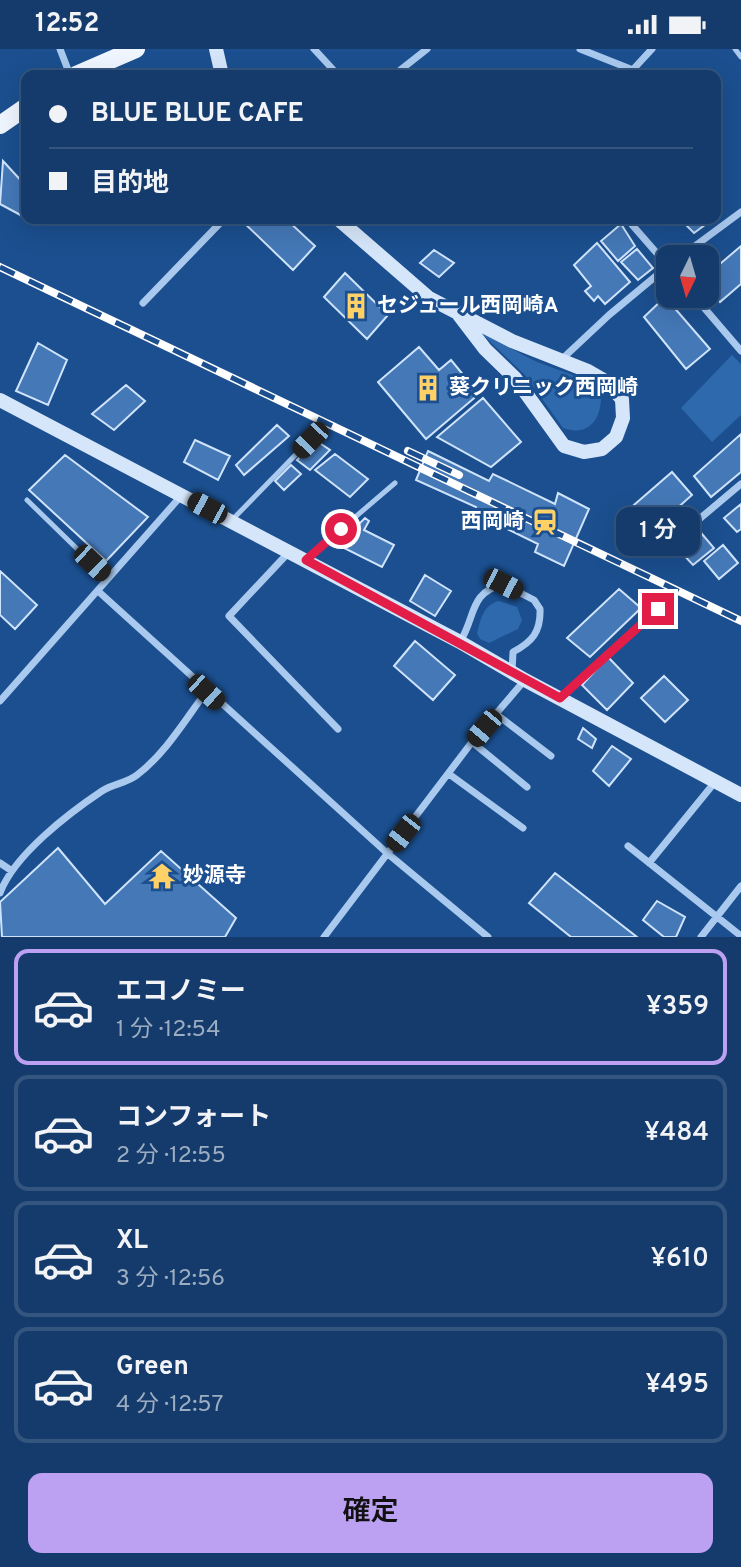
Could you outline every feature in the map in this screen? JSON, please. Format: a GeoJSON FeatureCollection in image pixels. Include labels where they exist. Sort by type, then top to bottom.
{"type":"FeatureCollection","features":[{"type":"Feature","properties":{"kind":"main road"},"geometry":{"type":"LineString","coordinates":[[88,70],[136,49]]}},
{"type":"Feature","properties":{"kind":"main road"},"geometry":{"type":"LineString","coordinates":[[0,125],[21,110]]}},
{"type":"Feature","properties":{"kind":"street"},"geometry":{"type":"LineString","coordinates":[[60,49],[68,70]]}},
{"type":"Feature","properties":{"kind":"street"},"geometry":{"type":"LineString","coordinates":[[216,49],[221,70]]}},
{"type":"Feature","properties":{"kind":"street"},"geometry":{"type":"LineString","coordinates":[[314,49],[333,70]]}},
{"type":"Feature","properties":{"kind":"street"},"geometry":{"type":"LineString","coordinates":[[400,70],[427,49]]}},
{"type":"Feature","properties":{"kind":"street"},"geometry":{"type":"LineString","coordinates":[[580,49],[627,70]]}},
{"type":"Feature","properties":{"kind":"street"},"geometry":{"type":"LineString","coordinates":[[633,70],[652,49]]}},
{"type":"Feature","properties":{"kind":"street"},"geometry":{"type":"LineString","coordinates":[[696,245],[741,212]]}},
{"type":"Feature","properties":{"kind":"street"},"geometry":{"type":"LineString","coordinates":[[143,303],[219,224]]}},
{"type":"Feature","properties":{"kind":"street"},"geometry":{"type":"LineString","coordinates":[[343,224],[417,291],[459,315],[588,371],[607,382],[622,400],[623,418],[616,437],[602,449],[584,452],[564,446],[515,378],[485,349],[459,315]]}},
{"type":"Feature","properties":{"kind":"street"},"geometry":{"type":"LineString","coordinates":[[631,224],[656,252]]}},
{"type":"Feature","properties":{"kind":"street"},"geometry":{"type":"LineString","coordinates":[[561,361],[609,315],[656,276]]}},
{"type":"Feature","properties":{"kind":"street"},"geometry":{"type":"LineString","coordinates":[[704,308],[741,351]]}},
{"type":"Feature","properties":{"kind":"street"},"geometry":{"type":"LineString","coordinates":[[0,400],[460,642],[525,680],[741,795]]}},
{"type":"Feature","properties":{"kind":"street"},"geometry":{"type":"LineString","coordinates":[[666,547],[741,484]]}},
{"type":"Feature","properties":{"kind":"street"},"geometry":{"type":"LineString","coordinates":[[0,701],[182,495]]}},
{"type":"Feature","properties":{"kind":"street"},"geometry":{"type":"LineString","coordinates":[[289,551],[229,616],[338,729]]}},
{"type":"Feature","properties":{"kind":"street"},"geometry":{"type":"LineString","coordinates":[[460,642],[469,627],[478,597],[487,588],[503,584],[534,600],[540,609],[538,629],[530,643],[513,652],[512,672]]}},
{"type":"Feature","properties":{"kind":"street"},"geometry":{"type":"LineString","coordinates":[[97,591],[387,853],[488,937]]}},
{"type":"Feature","properties":{"kind":"street"},"geometry":{"type":"LineString","coordinates":[[560,698],[658,609]]}},
{"type":"Feature","properties":{"kind":"street"},"geometry":{"type":"LineString","coordinates":[[324,937],[472,742],[525,680]]}},
{"type":"Feature","properties":{"kind":"street"},"geometry":{"type":"LineString","coordinates":[[0,893],[5,879],[38,841],[104,789],[136,776],[162,750],[206,692]]}},
{"type":"Feature","properties":{"kind":"street"},"geometry":{"type":"LineString","coordinates":[[496,714],[551,757]]}},
{"type":"Feature","properties":{"kind":"street"},"geometry":{"type":"LineString","coordinates":[[472,742],[527,787]]}},
{"type":"Feature","properties":{"kind":"street"},"geometry":{"type":"LineString","coordinates":[[449,774],[523,828]]}},
{"type":"Feature","properties":{"kind":"street"},"geometry":{"type":"LineString","coordinates":[[649,863],[715,782]]}},
{"type":"Feature","properties":{"kind":"street"},"geometry":{"type":"LineString","coordinates":[[628,846],[741,936]]}},
{"type":"Feature","properties":{"kind":"street"},"geometry":{"type":"LineString","coordinates":[[0,863],[12,871]]}},
{"type":"Feature","properties":{"kind":"street"},"geometry":{"type":"LineString","coordinates":[[701,937],[741,886]]}},
{"type":"Feature","properties":{"kind":"lane"},"geometry":{"type":"LineString","coordinates":[[735,49],[741,57]]}},
{"type":"Feature","properties":{"kind":"lane"},"geometry":{"type":"LineString","coordinates":[[232,521],[310,440]]}},
{"type":"Feature","properties":{"kind":"lane"},"geometry":{"type":"LineString","coordinates":[[306,560],[395,483]]}},
{"type":"Feature","properties":{"kind":"lane"},"geometry":{"type":"LineString","coordinates":[[27,500],[108,579]]}},
{"type":"Feature","properties":{"kind":"shaded area"},"geometry":{"type":"Polygon","coordinates":[[[477,329],[528,357],[589,384],[601,397],[596,419],[591,425],[579,430],[563,428],[525,375],[477,329]]]}},
{"type":"Feature","properties":{"kind":"shaded area"},"geometry":{"type":"Polygon","coordinates":[[[732,355],[741,364],[741,415],[712,442],[681,408],[732,355]]]}},
{"type":"Feature","properties":{"kind":"shaded area"},"geometry":{"type":"Polygon","coordinates":[[[499,601],[517,607],[522,620],[518,629],[489,643],[480,639],[477,633],[486,609],[499,601]]]}},
{"type":"Feature","properties":{"kind":"building"},"geometry":{"type":"Polygon","coordinates":[[[3,161],[21,181],[21,215],[0,204],[3,161]]]}},
{"type":"Feature","properties":{"kind":"building"},"geometry":{"type":"Polygon","coordinates":[[[245,224],[291,224],[315,246],[293,270],[245,224]]]}},
{"type":"Feature","properties":{"kind":"building"},"geometry":{"type":"Polygon","coordinates":[[[621,224],[635,246],[618,261],[601,241],[621,224]]]}},
{"type":"Feature","properties":{"kind":"building"},"geometry":{"type":"Polygon","coordinates":[[[685,224],[706,224],[694,233],[685,224]]]}},
{"type":"Feature","properties":{"kind":"building"},"geometry":{"type":"Polygon","coordinates":[[[597,243],[630,282],[605,304],[598,296],[594,301],[585,291],[591,286],[574,265],[597,243]]]}},
{"type":"Feature","properties":{"kind":"building"},"geometry":{"type":"Polygon","coordinates":[[[741,246],[741,284],[720,302],[719,301],[719,265],[741,246]]]}},
{"type":"Feature","properties":{"kind":"building"},"geometry":{"type":"Polygon","coordinates":[[[637,249],[653,268],[638,280],[621,262],[637,249]]]}},
{"type":"Feature","properties":{"kind":"building"},"geometry":{"type":"Polygon","coordinates":[[[434,250],[454,263],[439,277],[420,263],[434,250]]]}},
{"type":"Feature","properties":{"kind":"building","name":"セジュール西岡崎A"},"geometry":{"type":"Polygon","coordinates":[[[345,273],[388,315],[367,339],[324,297],[345,273]]]}},
{"type":"Feature","properties":{"kind":"building"},"geometry":{"type":"Polygon","coordinates":[[[656,306],[656,308],[675,308],[710,349],[686,369],[644,317],[656,306]]]}},
{"type":"Feature","properties":{"kind":"building"},"geometry":{"type":"Polygon","coordinates":[[[38,343],[67,360],[48,405],[16,391],[38,343]]]}},
{"type":"Feature","properties":{"kind":"building","name":"葵クリニック西岡崎"},"geometry":{"type":"Polygon","coordinates":[[[419,347],[439,370],[451,360],[479,394],[426,439],[378,382],[419,347]]]}},
{"type":"Feature","properties":{"kind":"building"},"geometry":{"type":"Polygon","coordinates":[[[126,385],[145,401],[114,430],[92,414],[126,385]]]}},
{"type":"Feature","properties":{"kind":"building"},"geometry":{"type":"Polygon","coordinates":[[[483,398],[521,442],[491,467],[437,437],[483,398]]]}},
{"type":"Feature","properties":{"kind":"building"},"geometry":{"type":"Polygon","coordinates":[[[277,425],[289,436],[244,475],[236,465],[277,425]]]}},
{"type":"Feature","properties":{"kind":"building"},"geometry":{"type":"Polygon","coordinates":[[[741,434],[741,472],[711,497],[694,476],[741,434]]]}},
{"type":"Feature","properties":{"kind":"building"},"geometry":{"type":"Polygon","coordinates":[[[195,440],[230,456],[218,480],[184,462],[195,440]]]}},
{"type":"Feature","properties":{"kind":"building"},"geometry":{"type":"Polygon","coordinates":[[[315,440],[330,450],[310,470],[297,460],[315,440]]]}},
{"type":"Feature","properties":{"kind":"building"},"geometry":{"type":"Polygon","coordinates":[[[428,451],[489,481],[493,474],[555,504],[558,493],[589,509],[564,566],[535,552],[538,544],[474,513],[476,507],[416,480],[428,451]]]}},
{"type":"Feature","properties":{"kind":"building"},"geometry":{"type":"Polygon","coordinates":[[[335,454],[368,479],[350,497],[315,470],[335,454]]]}},
{"type":"Feature","properties":{"kind":"building"},"geometry":{"type":"Polygon","coordinates":[[[65,455],[148,517],[106,561],[29,490],[65,455]]]}},
{"type":"Feature","properties":{"kind":"building"},"geometry":{"type":"Polygon","coordinates":[[[291,465],[301,474],[284,490],[275,481],[291,465]]]}},
{"type":"Feature","properties":{"kind":"building"},"geometry":{"type":"Polygon","coordinates":[[[672,472],[692,495],[647,535],[630,519],[632,517],[627,511],[672,472]]]}},
{"type":"Feature","properties":{"kind":"building"},"geometry":{"type":"Polygon","coordinates":[[[741,504],[741,529],[737,532],[724,518],[741,504]]]}},
{"type":"Feature","properties":{"kind":"building"},"geometry":{"type":"Polygon","coordinates":[[[365,518],[369,521],[364,530],[394,545],[382,567],[338,545],[365,518]]]}},
{"type":"Feature","properties":{"kind":"building"},"geometry":{"type":"Polygon","coordinates":[[[702,534],[714,548],[693,565],[681,552],[702,534]]]}},
{"type":"Feature","properties":{"kind":"building"},"geometry":{"type":"Polygon","coordinates":[[[723,545],[738,563],[719,579],[704,561],[723,545]]]}},
{"type":"Feature","properties":{"kind":"building"},"geometry":{"type":"Polygon","coordinates":[[[0,571],[37,605],[15,629],[0,615],[0,571]]]}},
{"type":"Feature","properties":{"kind":"building"},"geometry":{"type":"Polygon","coordinates":[[[425,575],[451,591],[435,616],[410,601],[425,575]]]}},
{"type":"Feature","properties":{"kind":"building"},"geometry":{"type":"Polygon","coordinates":[[[619,589],[641,608],[590,657],[567,638],[619,589]]]}},
{"type":"Feature","properties":{"kind":"building"},"geometry":{"type":"Polygon","coordinates":[[[415,641],[455,675],[433,700],[394,666],[415,641]]]}},
{"type":"Feature","properties":{"kind":"building"},"geometry":{"type":"Polygon","coordinates":[[[608,657],[633,683],[607,710],[582,685],[608,657]]]}},
{"type":"Feature","properties":{"kind":"building"},"geometry":{"type":"Polygon","coordinates":[[[664,676],[688,700],[665,722],[641,698],[664,676]]]}},
{"type":"Feature","properties":{"kind":"building"},"geometry":{"type":"Polygon","coordinates":[[[583,728],[596,739],[592,748],[578,739],[583,728]]]}},
{"type":"Feature","properties":{"kind":"building"},"geometry":{"type":"Polygon","coordinates":[[[612,746],[631,759],[609,786],[593,771],[612,746]]]}},
{"type":"Feature","properties":{"kind":"building","name":"妙源寺"},"geometry":{"type":"Polygon","coordinates":[[[58,848],[105,904],[161,851],[236,918],[225,937],[2,937],[0,902],[58,848]]]}},
{"type":"Feature","properties":{"kind":"building"},"geometry":{"type":"Polygon","coordinates":[[[555,873],[637,937],[571,937],[529,903],[555,873]]]}},
{"type":"Feature","properties":{"kind":"building"},"geometry":{"type":"Polygon","coordinates":[[[657,901],[685,917],[676,937],[664,937],[643,920],[657,901]]]}},
{"type":"Feature","properties":{"kind":"railway"},"geometry":{"type":"LineString","coordinates":[[0,267],[741,621]]}},
{"type":"Feature","properties":{"kind":"railway"},"geometry":{"type":"LineString","coordinates":[[408,451],[459,475]]}},
{"type":"Feature","properties":{"kind":"place","name":"セジュール西岡崎A"},"geometry":{"type":"Point","coordinates":[356,306]}},
{"type":"Feature","properties":{"kind":"place","name":"葵クリニック西岡崎"},"geometry":{"type":"Point","coordinates":[428,388]}},
{"type":"Feature","properties":{"kind":"place","name":"西岡崎"},"geometry":{"type":"Point","coordinates":[545,522]}},
{"type":"Feature","properties":{"kind":"place","name":"妙源寺"},"geometry":{"type":"Point","coordinates":[162,876]}},
{"type":"Feature","properties":{"kind":"route"},"geometry":{"type":"LineString","coordinates":[[341,529],[306,560],[560,698],[658,609]]}}]}
